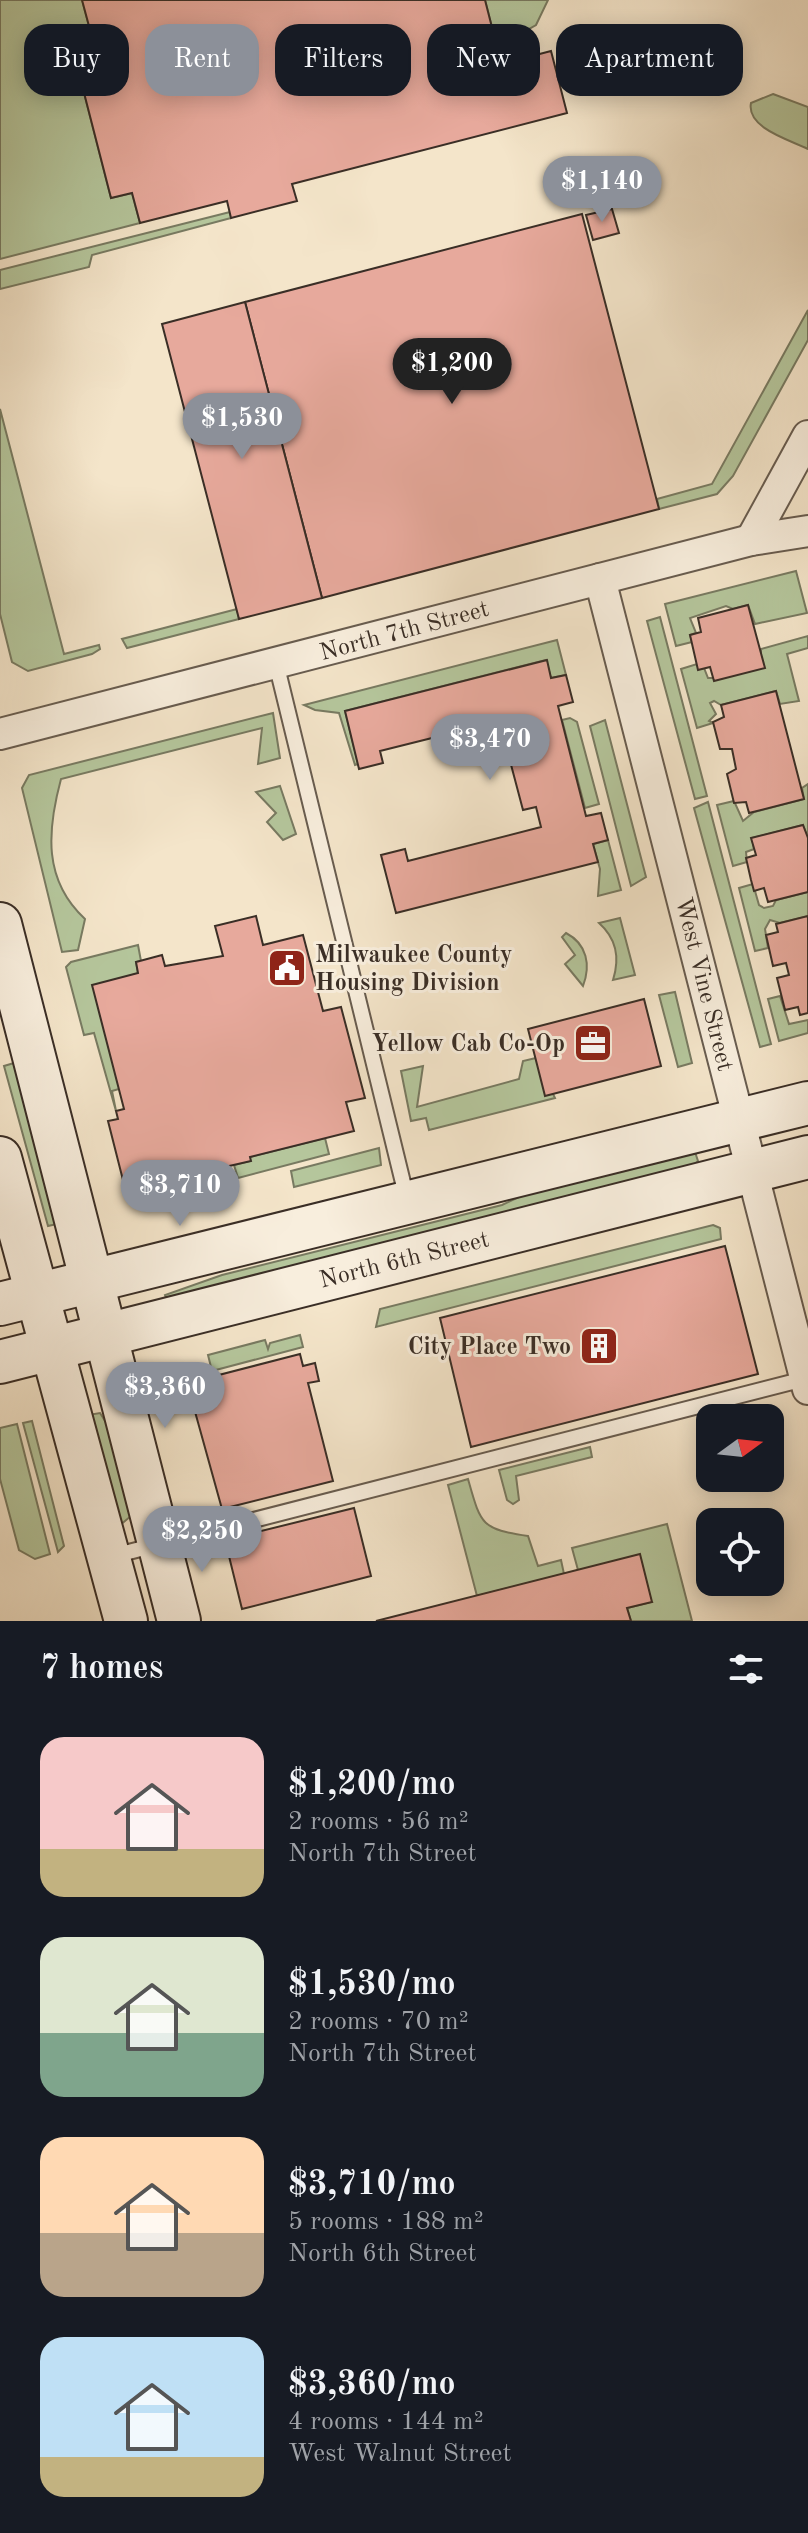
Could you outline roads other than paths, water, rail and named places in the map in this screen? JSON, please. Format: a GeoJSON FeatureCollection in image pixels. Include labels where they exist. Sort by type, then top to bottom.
{"type":"FeatureCollection","features":[{"type":"Feature","properties":{"kind":"main road"},"geometry":{"type":"LineString","coordinates":[[0,924],[20,1027],[107,1332],[179,1621]]}},
{"type":"Feature","properties":{"kind":"main road"},"geometry":{"type":"LineString","coordinates":[[18,1299],[409,1205],[808,1103]]}},
{"type":"Feature","properties":{"kind":"main road","name":"North 6th Street"},"geometry":{"type":"LineString","coordinates":[[0,1362],[107,1332],[808,1157]]}},
{"type":"Feature","properties":{"kind":"main road"},"geometry":{"type":"LineString","coordinates":[[0,1158],[18,1299],[53,1346],[126,1621]]}},
{"type":"Feature","properties":{"kind":"street"},"geometry":{"type":"LineString","coordinates":[[751,540],[808,436]]}},
{"type":"Feature","properties":{"kind":"street","name":"North 7th Street"},"geometry":{"type":"LineString","coordinates":[[0,734],[751,540],[808,531]]}},
{"type":"Feature","properties":{"kind":"street","name":"West Vine Street"},"geometry":{"type":"LineString","coordinates":[[600,579],[807,1382]]}},
{"type":"Feature","properties":{"kind":"lane"},"geometry":{"type":"LineString","coordinates":[[276,663],[409,1205]]}},
{"type":"Feature","properties":{"kind":"lane"},"geometry":{"type":"LineString","coordinates":[[109,1558],[807,1382]]}},
{"type":"Feature","properties":{"kind":"place","name":"Milwaukee County Housing Division"},"geometry":{"type":"Point","coordinates":[287,968]}},
{"type":"Feature","properties":{"kind":"place","name":"Yellow Cab Co-Op"},"geometry":{"type":"Point","coordinates":[593,1043]}},
{"type":"Feature","properties":{"kind":"place","name":"City Place Two"},"geometry":{"type":"Point","coordinates":[599,1346]}}]}
